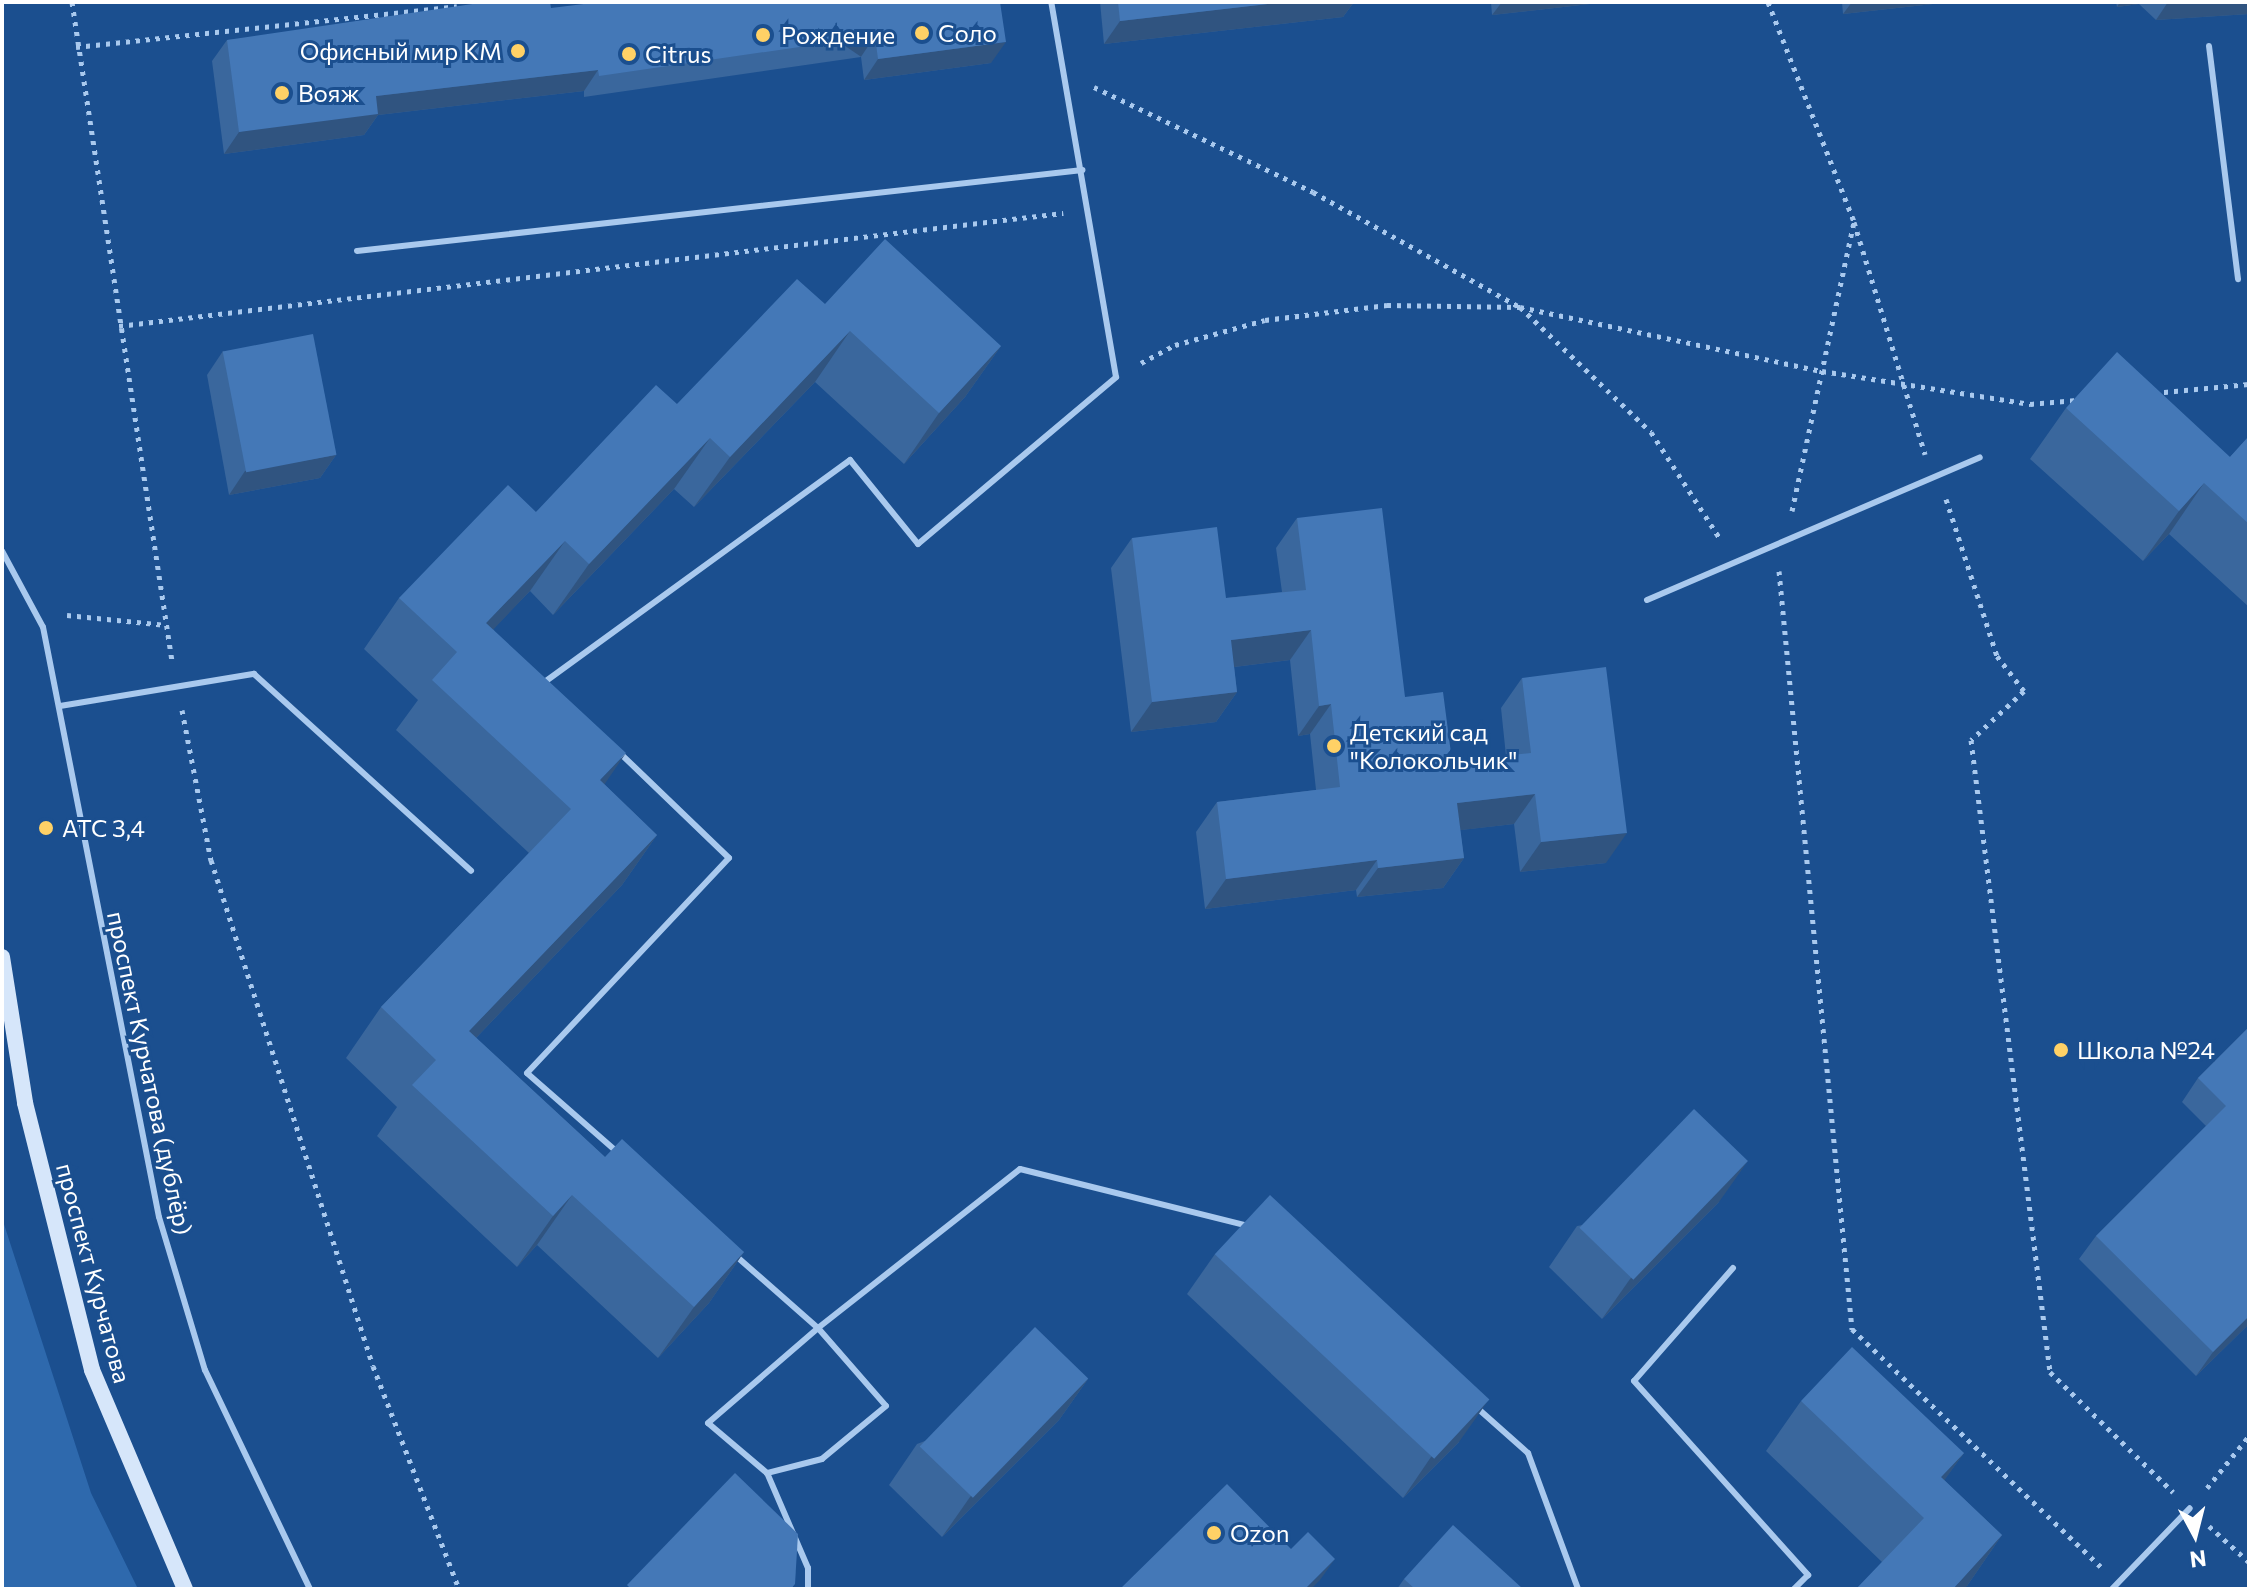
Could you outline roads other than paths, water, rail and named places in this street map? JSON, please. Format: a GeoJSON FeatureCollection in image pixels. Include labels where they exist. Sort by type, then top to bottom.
{"type":"FeatureCollection","features":[{"type":"Feature","properties":{"kind":"main road","name":"проспект Курчатова"},"geometry":{"type":"LineString","coordinates":[[2,957],[25,1103],[92,1370],[185,1589]]}},
{"type":"Feature","properties":{"kind":"lane"},"geometry":{"type":"LineString","coordinates":[[553,688],[542,678],[850,460],[918,544],[1116,377],[1065,64],[1051,2]]}},
{"type":"Feature","properties":{"kind":"lane"},"geometry":{"type":"LineString","coordinates":[[2209,46],[2238,279]]}},
{"type":"Feature","properties":{"kind":"lane"},"geometry":{"type":"LineString","coordinates":[[357,251],[1082,170]]}},
{"type":"Feature","properties":{"kind":"lane"},"geometry":{"type":"LineString","coordinates":[[1647,600],[1980,457]]}},
{"type":"Feature","properties":{"kind":"lane","name":"проспект Курчатова (дублёр)"},"geometry":{"type":"LineString","coordinates":[[2,551],[36,612],[60,706],[159,1217],[205,1370],[310,1589]]}},
{"type":"Feature","properties":{"kind":"lane"},"geometry":{"type":"LineString","coordinates":[[60,706],[254,674],[471,871]]}},
{"type":"Feature","properties":{"kind":"lane"},"geometry":{"type":"LineString","coordinates":[[608,741],[729,858],[527,1073],[620,1154]]}},
{"type":"Feature","properties":{"kind":"lane"},"geometry":{"type":"LineString","coordinates":[[808,1589],[808,1568],[767,1473],[708,1423],[818,1328],[1020,1169],[1266,1230]]}},
{"type":"Feature","properties":{"kind":"lane"},"geometry":{"type":"LineString","coordinates":[[725,1246],[818,1328],[886,1406],[822,1459],[767,1473]]}},
{"type":"Feature","properties":{"kind":"lane"},"geometry":{"type":"LineString","coordinates":[[1733,1268],[1634,1381],[1808,1575],[1794,1589]]}},
{"type":"Feature","properties":{"kind":"lane"},"geometry":{"type":"LineString","coordinates":[[1469,1401],[1528,1453],[1578,1589]]}},
{"type":"Feature","properties":{"kind":"lane"},"geometry":{"type":"LineString","coordinates":[[2112,1589],[2190,1508]]}},
{"type":"Feature","properties":{"kind":"place","name":"Соло"},"geometry":{"type":"Point","coordinates":[922,33]}},
{"type":"Feature","properties":{"kind":"place","name":"Рождение"},"geometry":{"type":"Point","coordinates":[763,35]}},
{"type":"Feature","properties":{"kind":"place","name":"Офисный мир КМ"},"geometry":{"type":"Point","coordinates":[518,51]}},
{"type":"Feature","properties":{"kind":"place","name":"Citrus"},"geometry":{"type":"Point","coordinates":[629,54]}},
{"type":"Feature","properties":{"kind":"place","name":"Вояж"},"geometry":{"type":"Point","coordinates":[282,93]}},
{"type":"Feature","properties":{"kind":"place","name":"Детский сад \"Колокольчик\""},"geometry":{"type":"Point","coordinates":[1334,746]}},
{"type":"Feature","properties":{"kind":"place","name":"АТС 3,4"},"geometry":{"type":"Point","coordinates":[46,828]}},
{"type":"Feature","properties":{"kind":"place","name":"Школа №24"},"geometry":{"type":"Point","coordinates":[2061,1050]}},
{"type":"Feature","properties":{"kind":"place","name":"Ozon"},"geometry":{"type":"Point","coordinates":[1214,1533]}}]}
